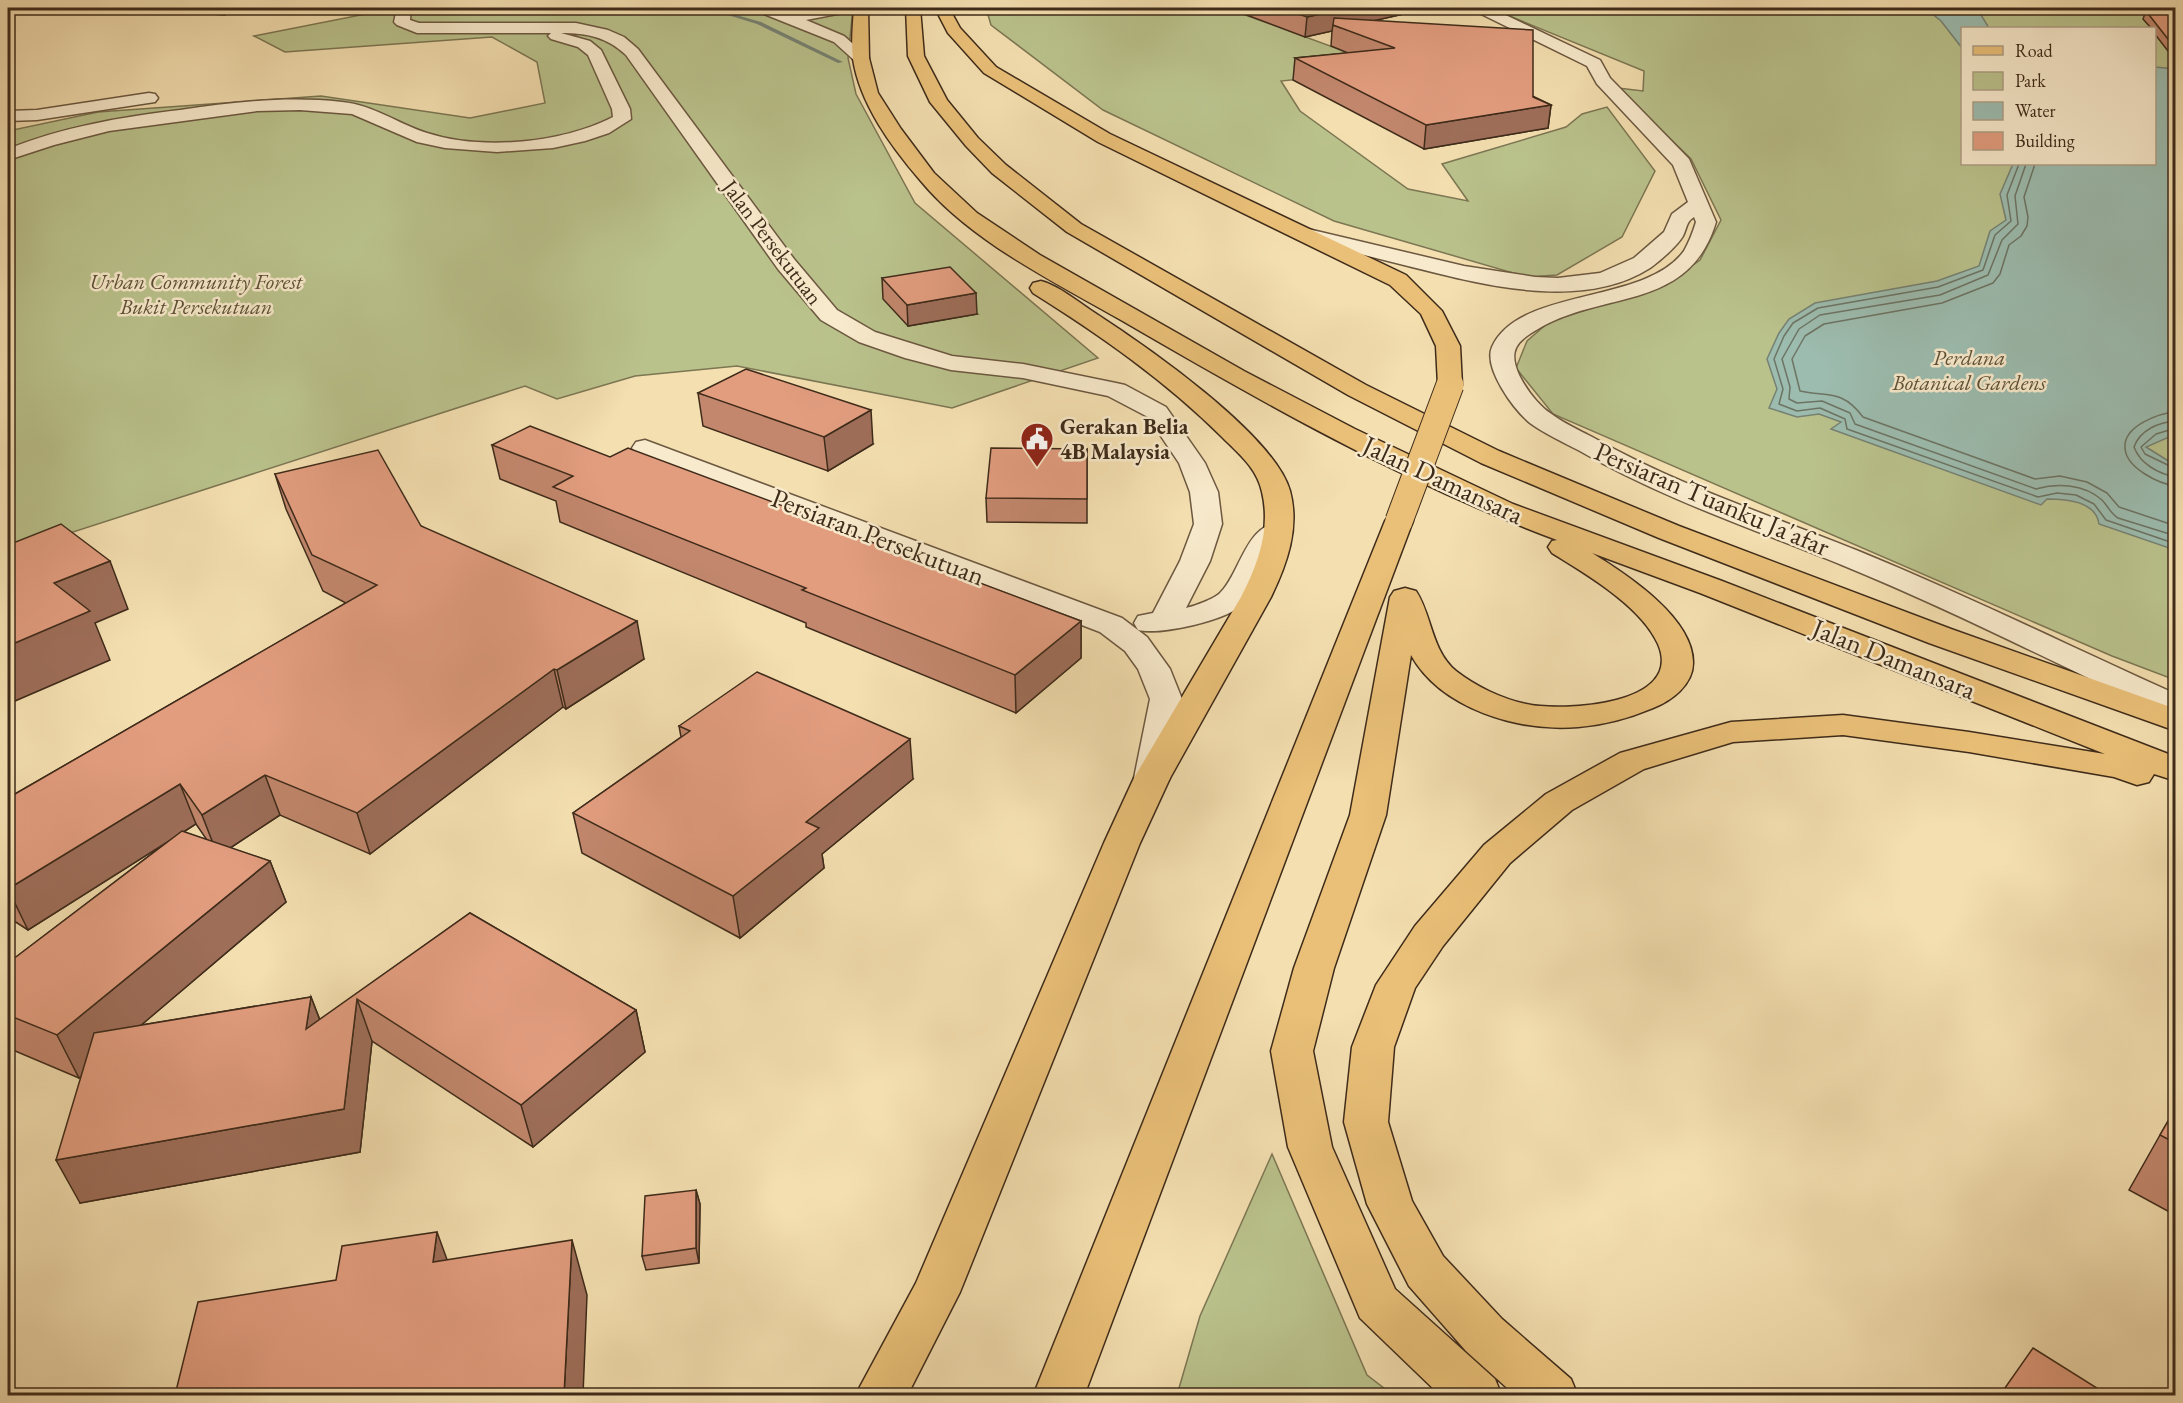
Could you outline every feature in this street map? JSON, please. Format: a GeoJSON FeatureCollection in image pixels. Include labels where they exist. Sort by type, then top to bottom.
{"type":"FeatureCollection","features":[{"type":"Feature","properties":{"kind":"main road","name":"Jalan Damansara"},"geometry":{"type":"LineString","coordinates":[[861,8],[861,58],[870,93],[893,131],[927,177],[970,216],[1032,260],[1245,382],[1346,435],[1503,510],[1712,587],[2175,770]]}},
{"type":"Feature","properties":{"kind":"main road","name":"Jalan Damansara"},"geometry":{"type":"LineString","coordinates":[[913,8],[916,56],[939,102],[972,142],[999,169],[1074,228],[1357,390],[1490,458],[1669,531],[1941,636],[2175,722]]}},
{"type":"Feature","properties":{"kind":"main road"},"geometry":{"type":"LineString","coordinates":[[943,9],[953,30],[990,70],[1104,138],[1398,280],[1431,310],[1448,346],[1450,385],[1058,1395]]}},
{"type":"Feature","properties":{"kind":"main road"},"geometry":{"type":"LineString","coordinates":[[880,1395],[936,1292],[1122,843],[1152,778],[1270,571],[1276,550],[1279,504],[1270,474],[1233,432],[1115,335],[1004,265],[941,207],[927,177]]}},
{"type":"Feature","properties":{"kind":"main road"},"geometry":{"type":"LineString","coordinates":[[1405,597],[1422,647],[1442,675],[1479,700],[1516,712],[1560,718],[1599,716],[1629,708],[1659,694],[1673,679],[1678,660],[1670,636],[1653,614],[1625,588],[1503,510]]}},
{"type":"Feature","properties":{"kind":"main road"},"geometry":{"type":"LineString","coordinates":[[1399,521],[1405,597],[1368,815],[1314,968],[1292,1051],[1310,1147],[1377,1303],[1477,1395]]}},
{"type":"Feature","properties":{"kind":"main road"},"geometry":{"type":"LineString","coordinates":[[1553,1395],[1484,1335],[1426,1271],[1390,1204],[1366,1122],[1373,1047],[1396,985],[1429,936],[1497,854],[1559,802],[1632,761],[1731,732],[1843,725],[1969,742],[2122,768],[2175,789]]}},
{"type":"Feature","properties":{"kind":"street","name":"Jalan Persekutuan"},"geometry":{"type":"LineString","coordinates":[[404,8],[402,22],[417,28],[576,28],[603,33],[619,40],[632,52],[786,264],[829,315],[867,337],[913,353],[951,363],[1023,371],[1116,390],[1157,412],[1192,464],[1204,492],[1208,524],[1195,561],[1164,621]]}},
{"type":"Feature","properties":{"kind":"street"},"geometry":{"type":"LineString","coordinates":[[775,11],[815,16],[848,8]]}},
{"type":"Feature","properties":{"kind":"street","name":"Persiaran Tuanku Ja'afar"},"geometry":{"type":"LineString","coordinates":[[1480,8],[1594,63],[1603,80],[1682,163],[1706,222],[1700,240],[1688,259],[1664,279],[1632,291],[1553,313],[1522,328],[1504,347],[1503,366],[1513,385],[1534,414],[1616,463],[1865,564],[2175,706]]}},
{"type":"Feature","properties":{"kind":"street"},"geometry":{"type":"LineString","coordinates":[[775,11],[838,39],[861,58]]}},
{"type":"Feature","properties":{"kind":"street"},"geometry":{"type":"LineString","coordinates":[[198,95],[229,96],[288,105],[347,107],[371,113],[422,138],[470,146],[503,147],[575,139],[606,130],[622,119],[621,109],[595,52],[584,44],[531,29]]}},
{"type":"Feature","properties":{"kind":"street"},"geometry":{"type":"LineString","coordinates":[[8,116],[37,115],[167,96]]}},
{"type":"Feature","properties":{"kind":"street"},"geometry":{"type":"LineString","coordinates":[[8,154],[55,137],[121,123],[205,112],[288,105]]}},
{"type":"Feature","properties":{"kind":"street"},"geometry":{"type":"LineString","coordinates":[[1308,235],[1453,271],[1535,285],[1558,285],[1605,279],[1642,263],[1673,235],[1679,218],[1699,204]]}},
{"type":"Feature","properties":{"kind":"street","name":"Persiaran Persekutuan"},"geometry":{"type":"LineString","coordinates":[[645,448],[1111,625]]}},
{"type":"Feature","properties":{"kind":"street"},"geometry":{"type":"LineString","coordinates":[[1111,625],[1164,621],[1199,615],[1232,599],[1261,548],[1277,531]]}},
{"type":"Feature","properties":{"kind":"street"},"geometry":{"type":"LineString","coordinates":[[1111,625],[1136,644],[1154,669],[1166,699],[1152,778]]}},
{"type":"Feature","properties":{"kind":"green space","name":"Urban Community Forest Bukit Persekutuan"},"geometry":{"type":"Polygon","coordinates":[[[368,8],[853,8],[848,58],[856,94],[915,203],[1098,358],[952,408],[737,366],[635,376],[557,399],[525,386],[8,553],[8,131],[98,112],[321,96],[470,118],[545,103],[537,62],[492,37],[285,52],[254,36],[376,12],[368,8]]]}},
{"type":"Feature","properties":{"kind":"green space"},"geometry":{"type":"Polygon","coordinates":[[[986,8],[1226,8],[1393,69],[1281,81],[1300,111],[1408,189],[1468,201],[1442,164],[1566,127],[1582,114],[1607,107],[1655,171],[1622,237],[1557,275],[1527,277],[1334,221],[1103,110],[991,25],[986,8]]]}},
{"type":"Feature","properties":{"kind":"green space","name":"Perdana Botanical Gardens"},"geometry":{"type":"Polygon","coordinates":[[[1499,8],[2175,8],[2175,680],[2112,656],[1553,414],[1516,368],[1527,341],[1549,322],[1668,283],[1700,260],[1721,220],[1691,159],[1618,88],[1643,91],[1644,71],[1507,15],[1499,8]]]}},
{"type":"Feature","properties":{"kind":"green space"},"geometry":{"type":"Polygon","coordinates":[[[1272,1154],[1367,1375],[1393,1395],[1177,1395],[1200,1316],[1272,1154]]]}},
{"type":"Feature","properties":{"kind":"water"},"geometry":{"type":"Polygon","coordinates":[[[1925,8],[1985,8],[1981,15],[1988,27],[1961,27],[1961,47],[1941,21],[1925,8]]]}},
{"type":"Feature","properties":{"kind":"water"},"geometry":{"type":"Polygon","coordinates":[[[2156,67],[2175,69],[2176,434],[2146,447],[2175,465],[2175,550],[2099,524],[2092,510],[2079,503],[2047,499],[2041,505],[1831,429],[1841,422],[1819,414],[1797,417],[1769,408],[1777,389],[1767,359],[1779,333],[1789,319],[1815,303],[1937,281],[1979,266],[1990,231],[2006,220],[2000,194],[2013,165],[2156,165],[2156,67]]]}},
{"type":"Feature","properties":{"kind":"building"},"geometry":{"type":"Polygon","coordinates":[[[1281,8],[1348,8],[1307,17],[1281,8]]]}},
{"type":"Feature","properties":{"kind":"building"},"geometry":{"type":"Polygon","coordinates":[[[2147,8],[2175,8],[2175,48],[2146,11],[2147,8]]]}},
{"type":"Feature","properties":{"kind":"building"},"geometry":{"type":"Polygon","coordinates":[[[1334,18],[1533,30],[1533,97],[1551,105],[1426,125],[1295,58],[1395,48],[1333,25],[1334,18]]]}},
{"type":"Feature","properties":{"kind":"building"},"geometry":{"type":"Polygon","coordinates":[[[950,267],[976,293],[907,305],[882,278],[950,267]]]}},
{"type":"Feature","properties":{"kind":"building"},"geometry":{"type":"Polygon","coordinates":[[[746,369],[871,410],[824,437],[698,393],[746,369]]]}},
{"type":"Feature","properties":{"kind":"building"},"geometry":{"type":"Polygon","coordinates":[[[530,426],[610,457],[628,448],[853,532],[850,534],[1081,621],[1015,675],[802,590],[806,588],[553,487],[573,476],[492,445],[530,426]]]}},
{"type":"Feature","properties":{"kind":"building"},"geometry":{"type":"Polygon","coordinates":[[[991,448],[1087,449],[1087,499],[986,498],[991,448]]]}},
{"type":"Feature","properties":{"kind":"building"},"geometry":{"type":"Polygon","coordinates":[[[378,450],[421,526],[637,621],[557,670],[554,669],[357,813],[265,775],[202,815],[180,784],[8,889],[8,798],[377,585],[312,555],[275,474],[378,450]]]}},
{"type":"Feature","properties":{"kind":"building"},"geometry":{"type":"Polygon","coordinates":[[[61,524],[110,561],[54,583],[90,611],[8,646],[8,545],[61,524]]]}},
{"type":"Feature","properties":{"kind":"building"},"geometry":{"type":"Polygon","coordinates":[[[757,672],[910,739],[806,822],[819,828],[733,896],[573,813],[690,731],[679,726],[757,672]]]}},
{"type":"Feature","properties":{"kind":"building"},"geometry":{"type":"Polygon","coordinates":[[[182,831],[270,861],[57,1035],[8,1015],[8,963],[182,831]]]}},
{"type":"Feature","properties":{"kind":"building"},"geometry":{"type":"Polygon","coordinates":[[[470,913],[636,1010],[521,1105],[357,999],[344,1109],[56,1160],[94,1033],[311,997],[306,1029],[470,913]]]}},
{"type":"Feature","properties":{"kind":"building"},"geometry":{"type":"Polygon","coordinates":[[[2175,1109],[2175,1143],[2160,1135],[2175,1109]]]}},
{"type":"Feature","properties":{"kind":"building"},"geometry":{"type":"Polygon","coordinates":[[[696,1190],[696,1248],[642,1256],[645,1196],[696,1190]]]}},
{"type":"Feature","properties":{"kind":"building"},"geometry":{"type":"Polygon","coordinates":[[[437,1232],[433,1262],[572,1240],[564,1395],[175,1395],[198,1302],[336,1280],[342,1246],[437,1232]]]}},
{"type":"Feature","properties":{"kind":"building"},"geometry":{"type":"Polygon","coordinates":[[[2033,1348],[2108,1395],[2000,1395],[2033,1348]]]}},
{"type":"Feature","properties":{"kind":"waterway"},"geometry":{"type":"LineString","coordinates":[[708,8],[759,23],[840,62]]}},
{"type":"Feature","properties":{"kind":"place","name":"Gerakan Belia 4B Malaysia"},"geometry":{"type":"Point","coordinates":[1037,468]}}]}
